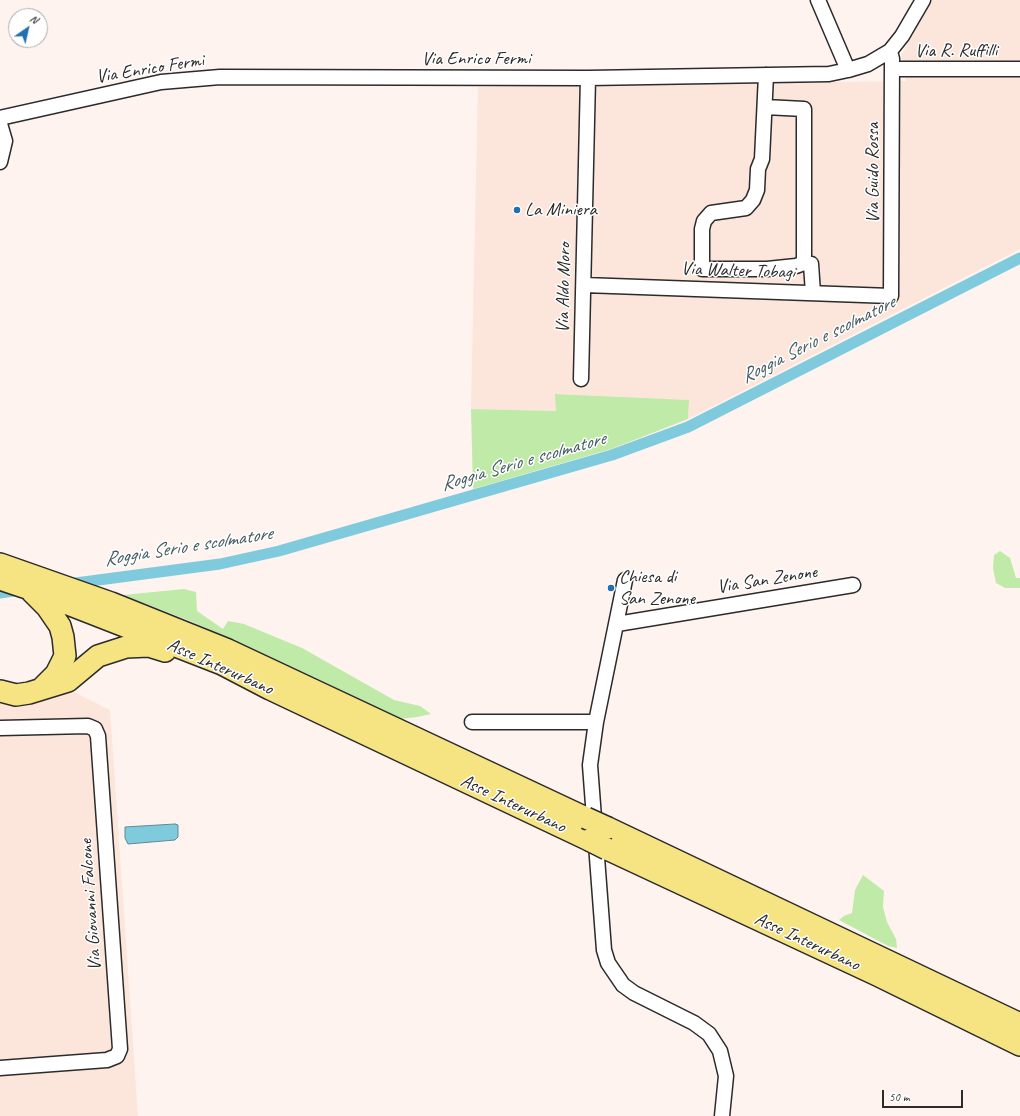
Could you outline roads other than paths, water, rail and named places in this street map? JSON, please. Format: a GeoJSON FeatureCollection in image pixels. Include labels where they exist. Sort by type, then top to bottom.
{"type":"FeatureCollection","features":[{"type":"Feature","properties":{"kind":"highway","name":"Asse Interurbano"},"geometry":{"type":"LineString","coordinates":[[0,564],[111,603],[225,657],[608,828],[1020,1024]]}},
{"type":"Feature","properties":{"kind":"highway","name":"Asse Interurbano"},"geometry":{"type":"LineString","coordinates":[[0,579],[225,657],[270,689],[877,975],[1020,1045]]}},
{"type":"Feature","properties":{"kind":"highway"},"geometry":{"type":"LineString","coordinates":[[27,588],[47,607],[60,626],[63,637],[65,656],[56,674],[42,688]]}},
{"type":"Feature","properties":{"kind":"highway"},"geometry":{"type":"LineString","coordinates":[[0,691],[16,695],[29,693],[68,681],[98,656],[126,647],[149,646],[174,654],[225,657]]}},
{"type":"Feature","properties":{"kind":"street"},"geometry":{"type":"LineString","coordinates":[[818,0],[848,70]]}},
{"type":"Feature","properties":{"kind":"street","name":"Via Enrico Fermi"},"geometry":{"type":"LineString","coordinates":[[0,118],[161,82],[220,77],[588,78],[829,74],[868,64],[890,51],[902,36],[923,0]]}},
{"type":"Feature","properties":{"kind":"street","name":"Via Guido Rossa"},"geometry":{"type":"LineString","coordinates":[[890,51],[892,59],[891,296]]}},
{"type":"Feature","properties":{"kind":"street","name":"Via R. Ruffilli"},"geometry":{"type":"LineString","coordinates":[[892,69],[1020,69]]}},
{"type":"Feature","properties":{"kind":"street"},"geometry":{"type":"LineString","coordinates":[[701,289],[702,229],[704,221],[711,213],[746,208],[753,200],[756,190],[758,169],[762,159],[766,75]]}},
{"type":"Feature","properties":{"kind":"street","name":"Via Aldo Moro"},"geometry":{"type":"LineString","coordinates":[[581,380],[588,78]]}},
{"type":"Feature","properties":{"kind":"street"},"geometry":{"type":"LineString","coordinates":[[764,107],[804,109],[804,263]]}},
{"type":"Feature","properties":{"kind":"street"},"geometry":{"type":"LineString","coordinates":[[0,124],[5,141],[0,162]]}},
{"type":"Feature","properties":{"kind":"street"},"geometry":{"type":"LineString","coordinates":[[702,269],[767,269],[796,266],[804,263],[811,264],[813,293]]}},
{"type":"Feature","properties":{"kind":"street","name":"Via Walter Tobagi"},"geometry":{"type":"LineString","coordinates":[[584,285],[891,296]]}},
{"type":"Feature","properties":{"kind":"street"},"geometry":{"type":"LineString","coordinates":[[625,580],[596,722],[590,765],[604,950],[608,962],[623,985],[634,993],[694,1023],[709,1034],[720,1050],[726,1076],[722,1116]]}},
{"type":"Feature","properties":{"kind":"street","name":"Via San Zenone"},"geometry":{"type":"LineString","coordinates":[[617,624],[853,585]]}},
{"type":"Feature","properties":{"kind":"street"},"geometry":{"type":"LineString","coordinates":[[472,722],[596,722]]}},
{"type":"Feature","properties":{"kind":"street","name":"Via Giovanni Falcone"},"geometry":{"type":"LineString","coordinates":[[0,728],[88,726],[95,729],[98,736],[120,1049],[117,1056],[107,1060],[0,1068]]}},
{"type":"Feature","properties":{"kind":"water"},"geometry":{"type":"Polygon","coordinates":[[[178,825],[178,837],[175,840],[128,844],[125,838],[125,827],[178,825]]]}},
{"type":"Feature","properties":{"kind":"waterway","name":"Roggia Serio e scolmatore"},"geometry":{"type":"LineString","coordinates":[[68,584],[220,564],[279,551],[612,455],[688,427],[1020,258]]}},
{"type":"Feature","properties":{"kind":"waterway","name":"Roggia Serio e scolmatore"},"geometry":{"type":"LineString","coordinates":[[0,593],[20,590]]}},
{"type":"Feature","properties":{"kind":"place","name":"La Miniera"},"geometry":{"type":"Point","coordinates":[517,210]}},
{"type":"Feature","properties":{"kind":"place","name":"Chiesa di San Zenone"},"geometry":{"type":"Point","coordinates":[611,588]}}]}
